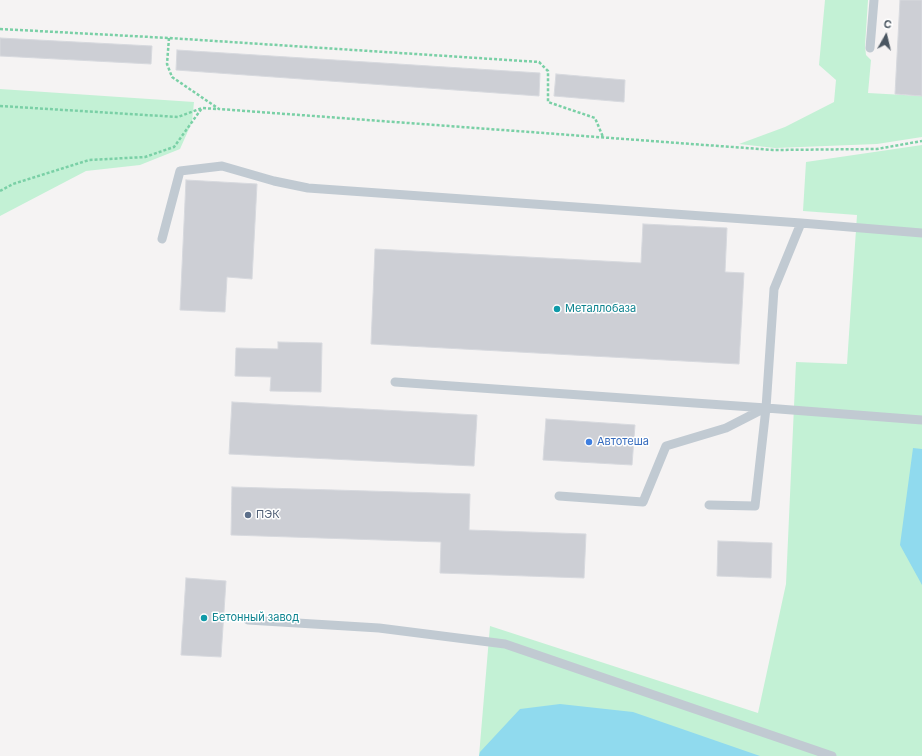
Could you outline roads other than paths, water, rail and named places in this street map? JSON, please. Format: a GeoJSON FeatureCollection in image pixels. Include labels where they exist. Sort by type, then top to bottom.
{"type":"FeatureCollection","features":[{"type":"Feature","properties":{"kind":"lane"},"geometry":{"type":"LineString","coordinates":[[870,48],[874,0]]}},
{"type":"Feature","properties":{"kind":"lane"},"geometry":{"type":"LineString","coordinates":[[162,239],[180,171],[222,166],[274,181],[308,188],[922,233]]}},
{"type":"Feature","properties":{"kind":"lane"},"geometry":{"type":"LineString","coordinates":[[709,505],[755,506],[766,408],[774,289],[800,223]]}},
{"type":"Feature","properties":{"kind":"lane"},"geometry":{"type":"LineString","coordinates":[[396,382],[922,420]]}},
{"type":"Feature","properties":{"kind":"lane"},"geometry":{"type":"LineString","coordinates":[[559,496],[643,502],[666,446],[726,428],[766,408]]}},
{"type":"Feature","properties":{"kind":"lane"},"geometry":{"type":"LineString","coordinates":[[248,620],[379,628],[505,644],[832,756]]}},
{"type":"Feature","properties":{"kind":"water"},"geometry":{"type":"Polygon","coordinates":[[[913,448],[922,449],[922,585],[900,545],[913,448]]]}},
{"type":"Feature","properties":{"kind":"water"},"geometry":{"type":"Polygon","coordinates":[[[560,704],[633,712],[760,756],[479,756],[480,752],[520,709],[560,704]]]}},
{"type":"Feature","properties":{"kind":"place","name":"Металлобаза"},"geometry":{"type":"Point","coordinates":[557,309]}},
{"type":"Feature","properties":{"kind":"place","name":"Автотеша"},"geometry":{"type":"Point","coordinates":[589,442]}},
{"type":"Feature","properties":{"kind":"place","name":"ПЭК"},"geometry":{"type":"Point","coordinates":[248,515]}},
{"type":"Feature","properties":{"kind":"place","name":"Бетонный завод"},"geometry":{"type":"Point","coordinates":[204,618]}}]}
